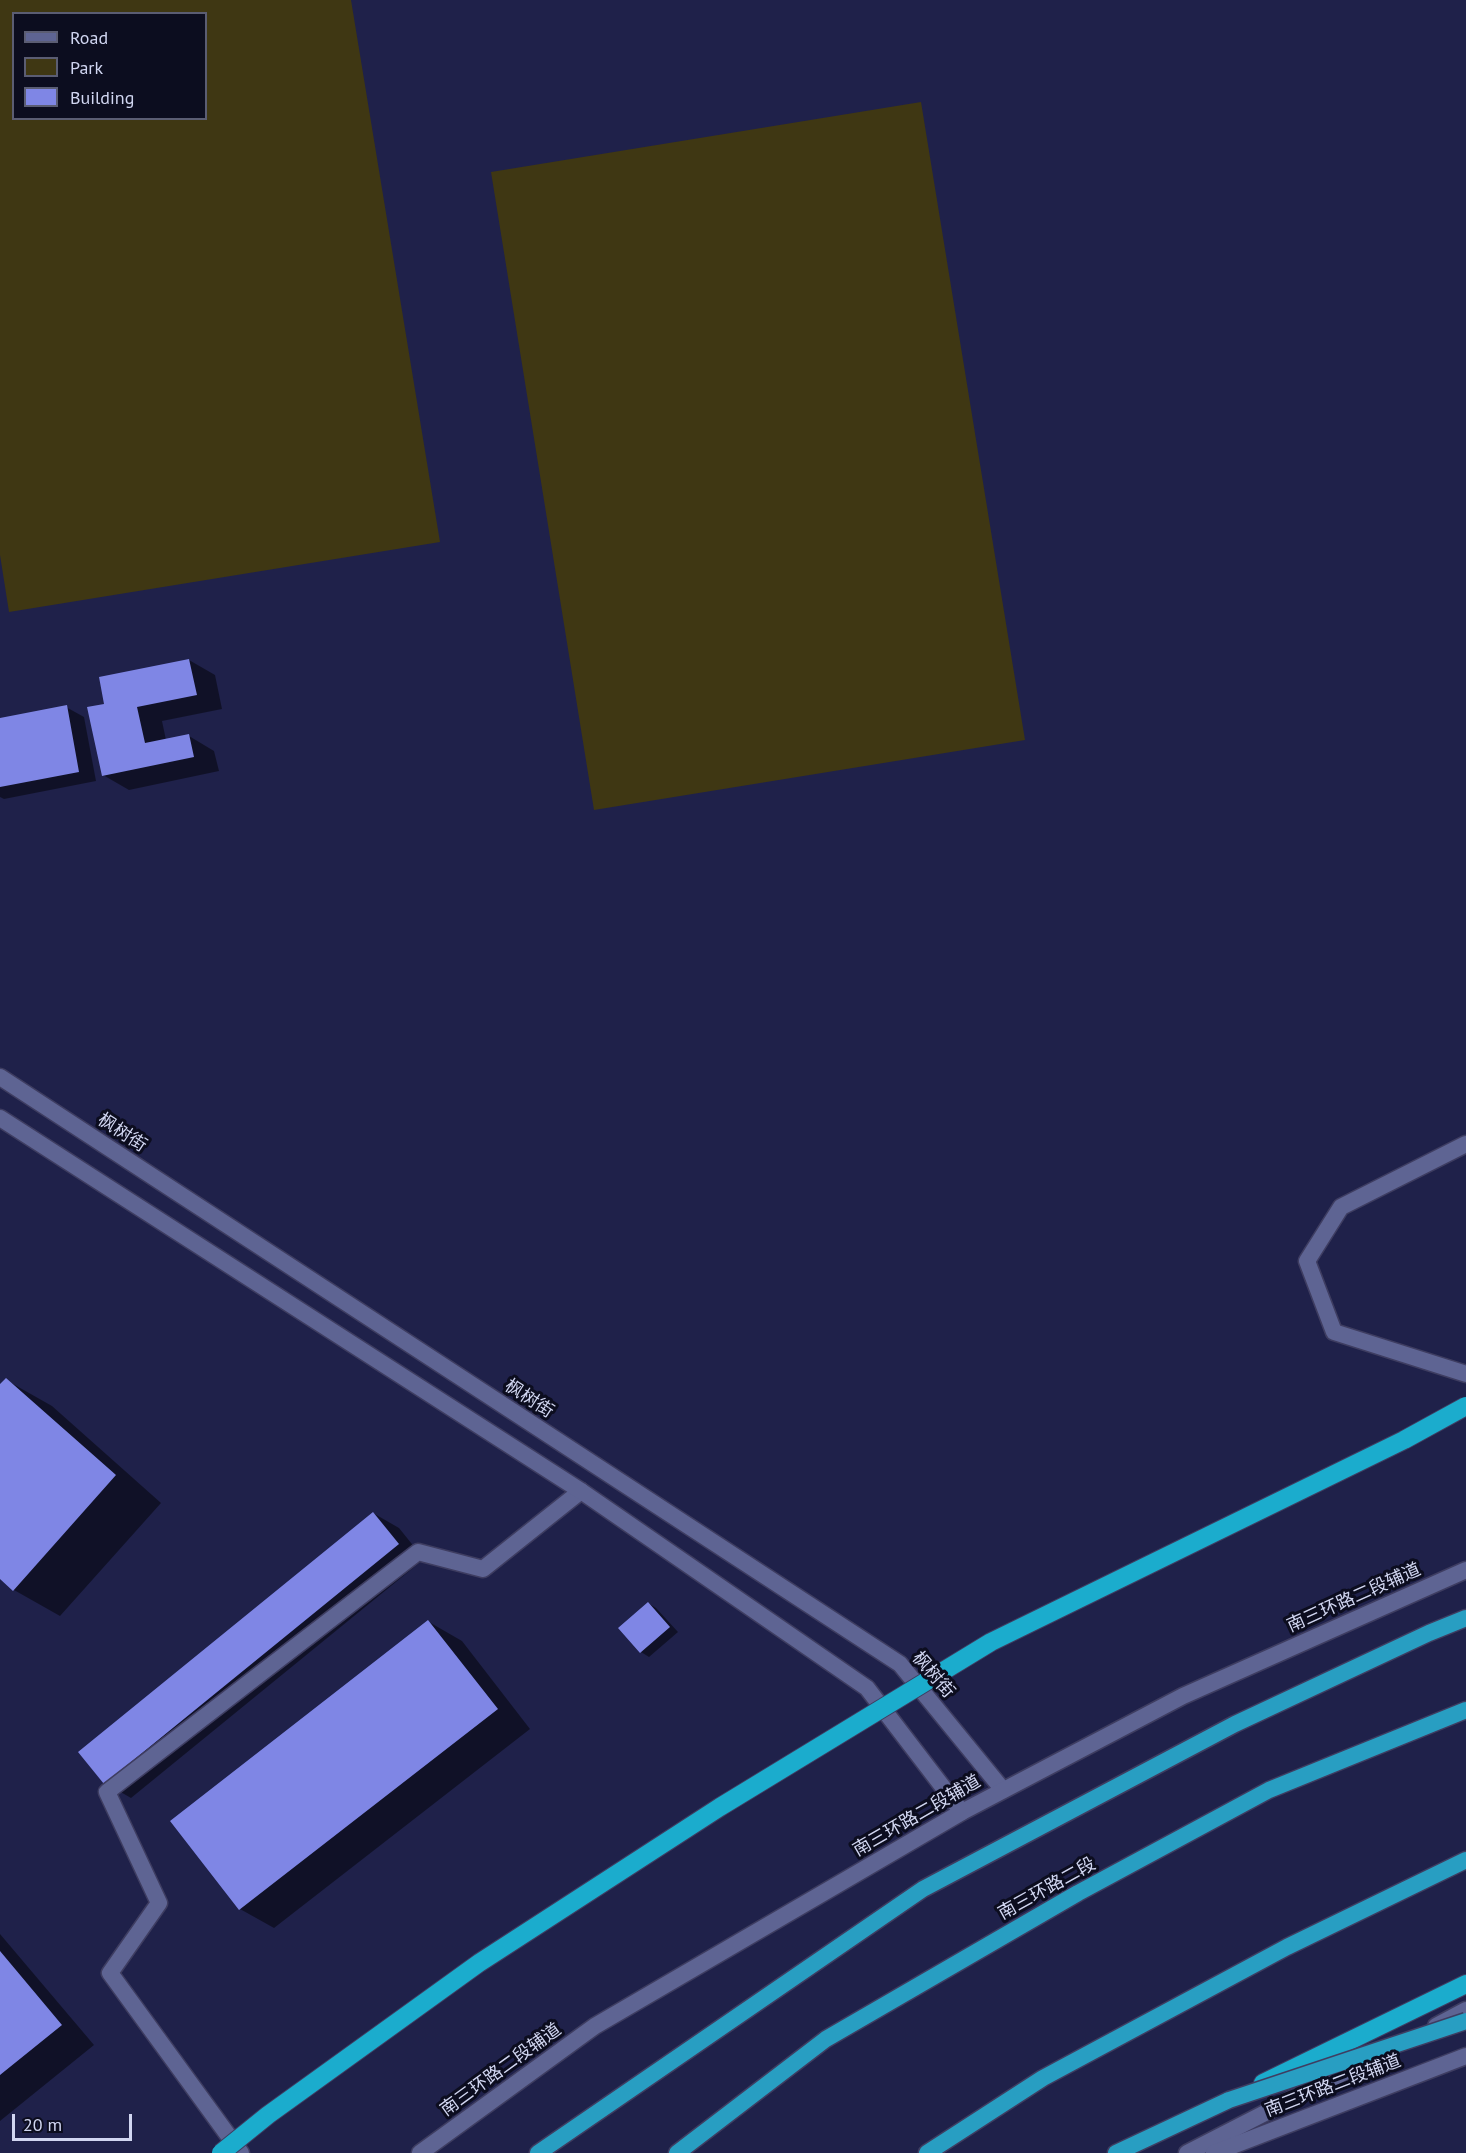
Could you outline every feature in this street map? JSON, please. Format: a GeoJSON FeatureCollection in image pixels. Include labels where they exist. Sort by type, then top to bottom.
{"type":"FeatureCollection","features":[{"type":"Feature","properties":{"kind":"highway"},"geometry":{"type":"LineString","coordinates":[[221,2153],[268,2115],[479,1964],[720,1807],[981,1648],[1404,1440],[1466,1406]]}},
{"type":"Feature","properties":{"kind":"highway"},"geometry":{"type":"LineString","coordinates":[[538,2153],[923,1889],[1235,1724],[1466,1618]]}},
{"type":"Feature","properties":{"kind":"highway","name":"南三环路二段"},"geometry":{"type":"LineString","coordinates":[[677,2153],[825,2039],[1078,1893],[1269,1790],[1466,1710]]}},
{"type":"Feature","properties":{"kind":"highway"},"geometry":{"type":"LineString","coordinates":[[927,2153],[1054,2072],[1287,1947],[1466,1860]]}},
{"type":"Feature","properties":{"kind":"highway"},"geometry":{"type":"LineString","coordinates":[[1116,2153],[1466,1984]]}},
{"type":"Feature","properties":{"kind":"highway"},"geometry":{"type":"LineString","coordinates":[[1229,2100],[1466,2021]]}},
{"type":"Feature","properties":{"kind":"street","name":"枫树街"},"geometry":{"type":"LineString","coordinates":[[0,1077],[900,1664],[1003,1790]]}},
{"type":"Feature","properties":{"kind":"street"},"geometry":{"type":"LineString","coordinates":[[0,1118],[581,1491],[867,1688],[962,1812]]}},
{"type":"Feature","properties":{"kind":"street"},"geometry":{"type":"LineString","coordinates":[[1466,1144],[1341,1207],[1307,1261],[1334,1332],[1466,1374]]}},
{"type":"Feature","properties":{"kind":"street"},"geometry":{"type":"LineString","coordinates":[[241,2153],[110,1973],[159,1903],[107,1792],[418,1552],[483,1569],[581,1491]]}},
{"type":"Feature","properties":{"kind":"street","name":"南三环路二段辅道"},"geometry":{"type":"LineString","coordinates":[[420,2153],[595,2026],[962,1812],[1183,1696],[1466,1570]]}},
{"type":"Feature","properties":{"kind":"street"},"geometry":{"type":"LineString","coordinates":[[1187,2153],[1466,2010]]}},
{"type":"Feature","properties":{"kind":"street","name":"南三环路二段辅道"},"geometry":{"type":"LineString","coordinates":[[1214,2153],[1466,2056]]}},
{"type":"Feature","properties":{"kind":"green space"},"geometry":{"type":"Polygon","coordinates":[[[0,0],[351,0],[440,542],[9,612],[0,555],[0,0]]]}},
{"type":"Feature","properties":{"kind":"green space"},"geometry":{"type":"Polygon","coordinates":[[[921,102],[1025,740],[594,810],[491,172],[921,102]]]}},
{"type":"Feature","properties":{"kind":"building"},"geometry":{"type":"Polygon","coordinates":[[[189,659],[197,695],[137,707],[145,743],[189,734],[194,757],[102,776],[87,707],[104,704],[99,677],[189,659]]]}},
{"type":"Feature","properties":{"kind":"building"},"geometry":{"type":"Polygon","coordinates":[[[67,705],[79,772],[0,787],[0,718],[67,705]]]}},
{"type":"Feature","properties":{"kind":"building"},"geometry":{"type":"Polygon","coordinates":[[[6,1378],[116,1475],[13,1591],[0,1579],[0,1384],[6,1378]]]}},
{"type":"Feature","properties":{"kind":"building"},"geometry":{"type":"Polygon","coordinates":[[[373,1512],[399,1544],[104,1784],[78,1752],[373,1512]]]}},
{"type":"Feature","properties":{"kind":"building"},"geometry":{"type":"Polygon","coordinates":[[[648,1602],[670,1627],[640,1653],[618,1628],[648,1602]]]}},
{"type":"Feature","properties":{"kind":"building"},"geometry":{"type":"Polygon","coordinates":[[[428,1620],[498,1709],[239,1910],[170,1821],[428,1620]]]}},
{"type":"Feature","properties":{"kind":"building"},"geometry":{"type":"Polygon","coordinates":[[[0,1951],[62,2025],[0,2075],[0,1951]]]}}]}
